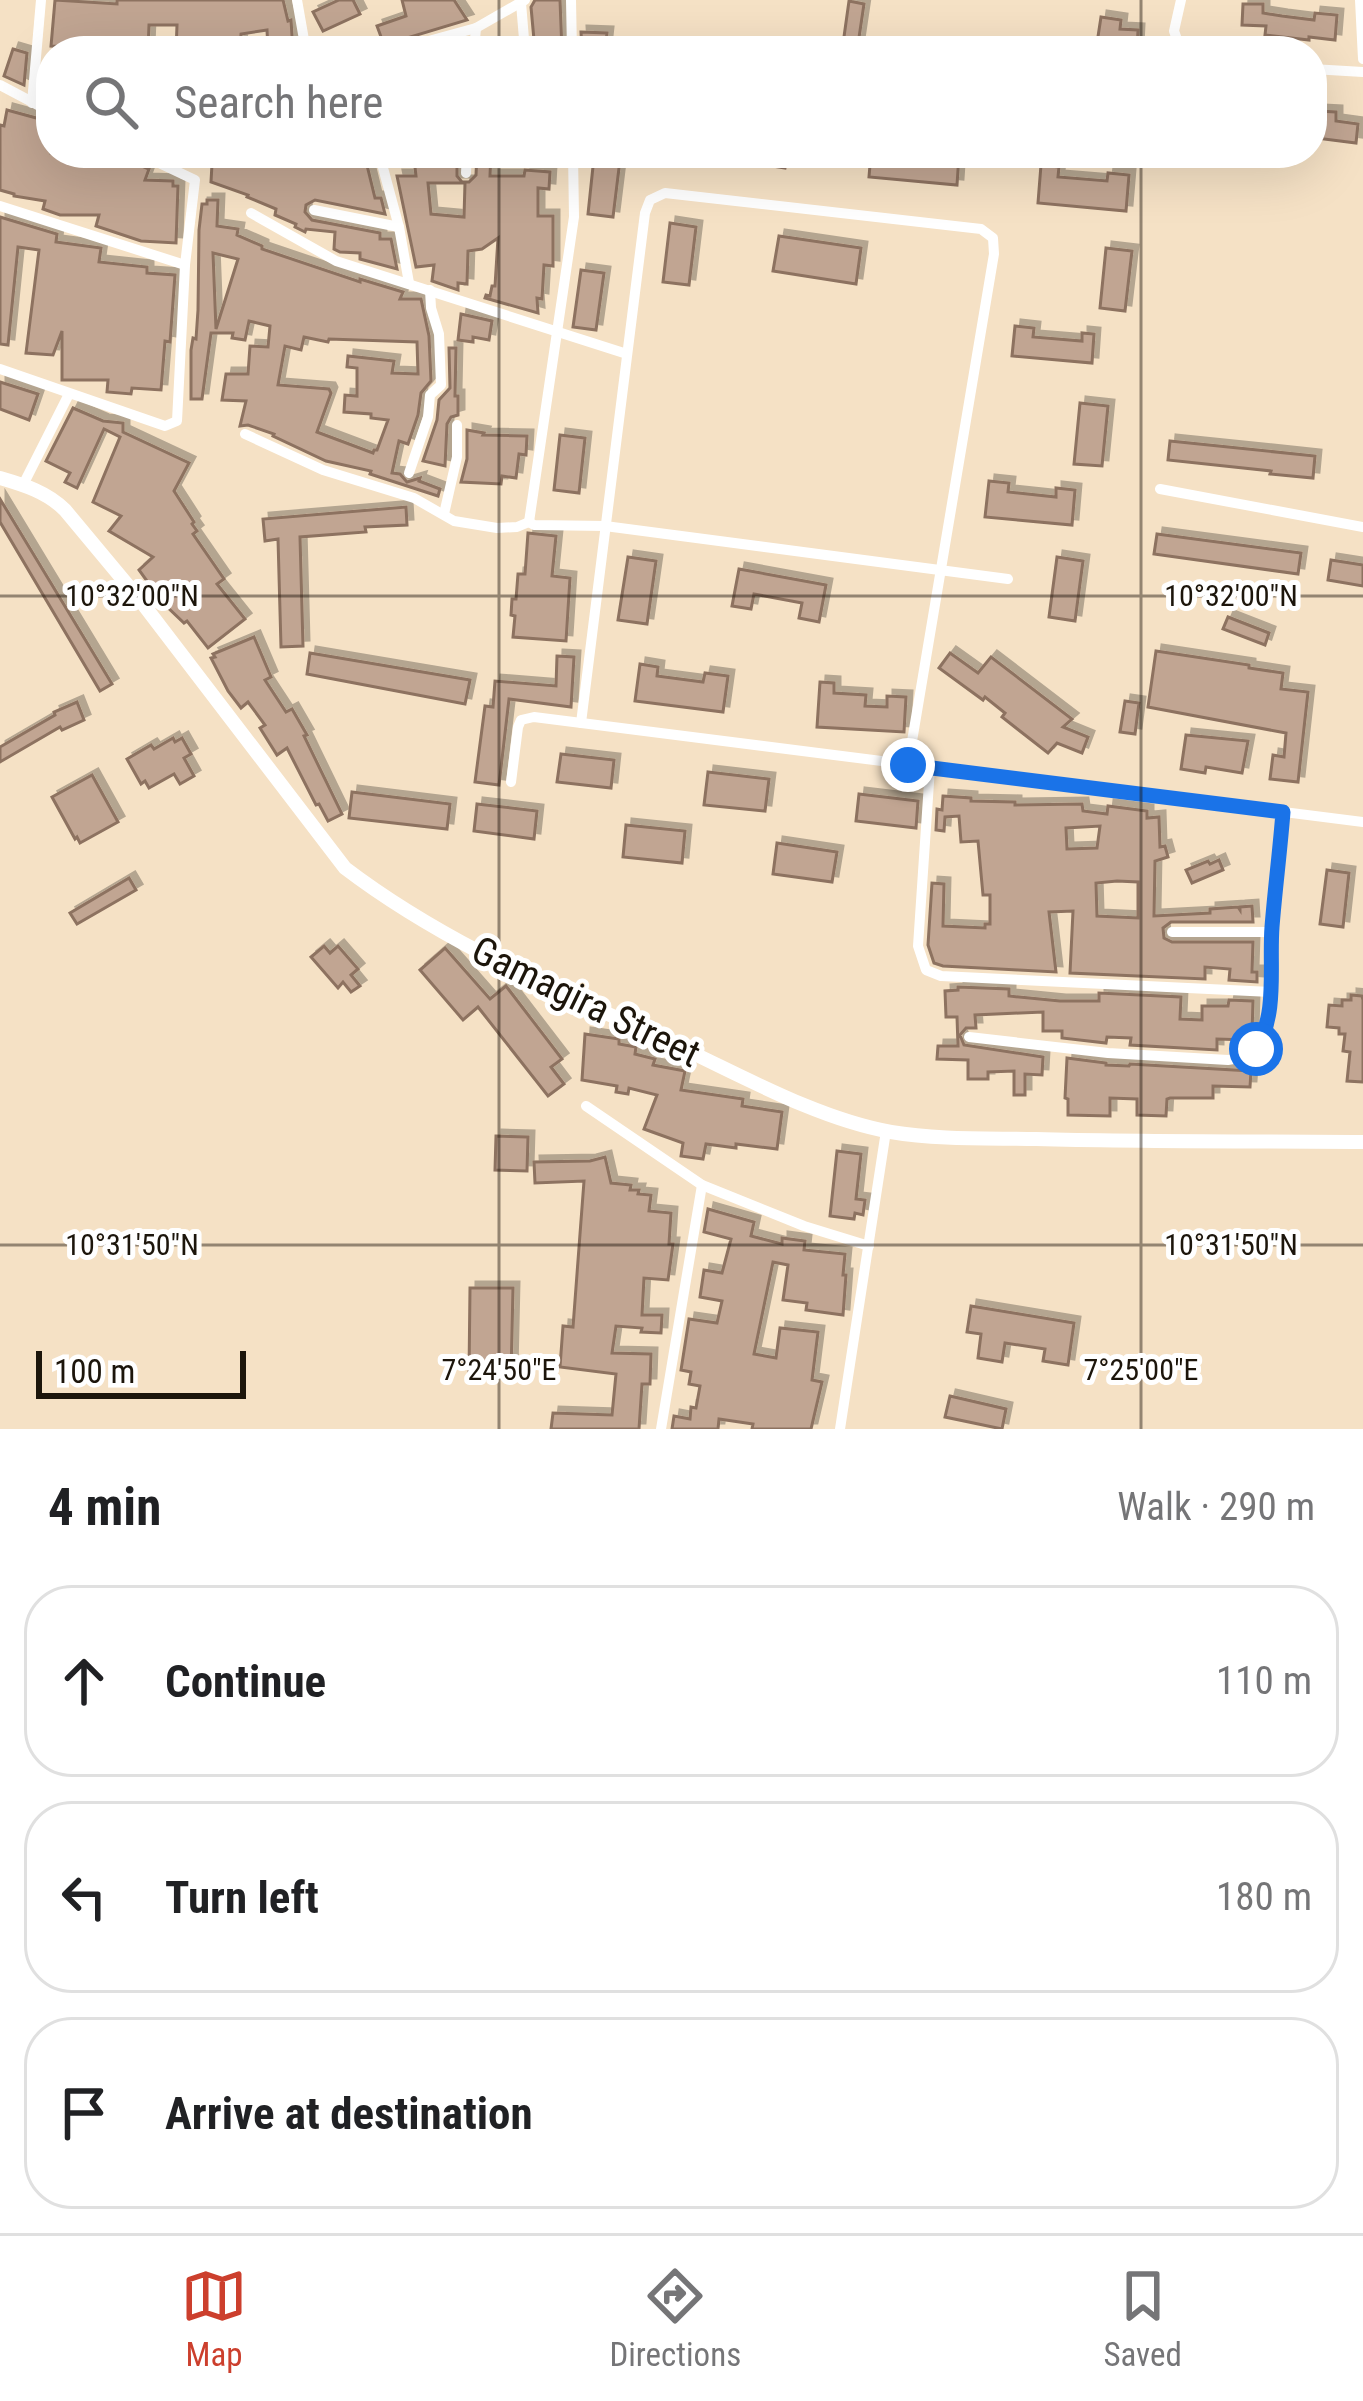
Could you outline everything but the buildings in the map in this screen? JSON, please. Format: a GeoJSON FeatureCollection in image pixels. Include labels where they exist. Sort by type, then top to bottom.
{"type":"FeatureCollection","features":[{"type":"Feature","properties":{"kind":"street"},"geometry":{"type":"LineString","coordinates":[[41,0],[43,36]]}},
{"type":"Feature","properties":{"kind":"street"},"geometry":{"type":"LineString","coordinates":[[297,0],[303,36]]}},
{"type":"Feature","properties":{"kind":"street"},"geometry":{"type":"LineString","coordinates":[[571,0],[572,36]]}},
{"type":"Feature","properties":{"kind":"street"},"geometry":{"type":"LineString","coordinates":[[1176,36],[1181,0]]}},
{"type":"Feature","properties":{"kind":"street"},"geometry":{"type":"LineString","coordinates":[[1360,0],[1363,59]]}},
{"type":"Feature","properties":{"kind":"street"},"geometry":{"type":"LineString","coordinates":[[447,36],[476,28],[523,2],[524,36]]}},
{"type":"Feature","properties":{"kind":"street"},"geometry":{"type":"LineString","coordinates":[[475,36],[476,28]]}},
{"type":"Feature","properties":{"kind":"street"},"geometry":{"type":"LineString","coordinates":[[1327,70],[1363,72]]}},
{"type":"Feature","properties":{"kind":"street"},"geometry":{"type":"LineString","coordinates":[[0,85],[36,105]]}},
{"type":"Feature","properties":{"kind":"street"},"geometry":{"type":"LineString","coordinates":[[32,103],[36,88]]}},
{"type":"Feature","properties":{"kind":"street"},"geometry":{"type":"LineString","coordinates":[[0,369],[165,426],[177,421],[195,180],[170,168]]}},
{"type":"Feature","properties":{"kind":"street"},"geometry":{"type":"LineString","coordinates":[[383,168],[409,283]]}},
{"type":"Feature","properties":{"kind":"street"},"geometry":{"type":"LineString","coordinates":[[466,168],[466,173]]}},
{"type":"Feature","properties":{"kind":"street"},"geometry":{"type":"LineString","coordinates":[[529,522],[574,217],[574,168]]}},
{"type":"Feature","properties":{"kind":"street"},"geometry":{"type":"LineString","coordinates":[[581,723],[650,200],[665,193],[981,230],[993,238],[994,254],[908,765]]}},
{"type":"Feature","properties":{"kind":"street"},"geometry":{"type":"LineString","coordinates":[[0,206],[185,266]]}},
{"type":"Feature","properties":{"kind":"street"},"geometry":{"type":"LineString","coordinates":[[314,210],[399,226]]}},
{"type":"Feature","properties":{"kind":"street"},"geometry":{"type":"LineString","coordinates":[[251,213],[336,261],[627,354]]}},
{"type":"Feature","properties":{"kind":"street"},"geometry":{"type":"LineString","coordinates":[[409,472],[428,417],[430,394],[441,385],[439,334],[430,290]]}},
{"type":"Feature","properties":{"kind":"street"},"geometry":{"type":"LineString","coordinates":[[23,485],[70,394]]}},
{"type":"Feature","properties":{"kind":"street"},"geometry":{"type":"LineString","coordinates":[[444,514],[457,457],[457,425]]}},
{"type":"Feature","properties":{"kind":"street"},"geometry":{"type":"LineString","coordinates":[[245,434],[323,470],[414,498],[454,521],[497,528],[529,522]]}},
{"type":"Feature","properties":{"kind":"street","name":"Gamagira Street"},"geometry":{"type":"LineString","coordinates":[[0,478],[55,500],[65,510],[140,600],[345,868],[480,953],[760,1085],[842,1119],[886,1131],[914,1136],[1079,1140],[1363,1142]]}},
{"type":"Feature","properties":{"kind":"street"},"geometry":{"type":"LineString","coordinates":[[1160,489],[1363,527]]}},
{"type":"Feature","properties":{"kind":"street"},"geometry":{"type":"LineString","coordinates":[[529,522],[605,526],[1008,579]]}},
{"type":"Feature","properties":{"kind":"street"},"geometry":{"type":"LineString","coordinates":[[512,782],[518,728],[521,720],[534,717],[1363,822]]}},
{"type":"Feature","properties":{"kind":"street"},"geometry":{"type":"LineString","coordinates":[[930,767],[918,946],[926,970],[940,976],[1271,992]]}},
{"type":"Feature","properties":{"kind":"street"},"geometry":{"type":"LineString","coordinates":[[969,1036],[1108,1053],[1245,1058],[1262,1039],[1271,992],[1271,932],[1283,812]]}},
{"type":"Feature","properties":{"kind":"street"},"geometry":{"type":"LineString","coordinates":[[1172,932],[1271,932]]}},
{"type":"Feature","properties":{"kind":"street"},"geometry":{"type":"LineString","coordinates":[[586,1106],[702,1185],[869,1246]]}},
{"type":"Feature","properties":{"kind":"street"},"geometry":{"type":"LineString","coordinates":[[841,1429],[886,1131]]}},
{"type":"Feature","properties":{"kind":"street"},"geometry":{"type":"LineString","coordinates":[[661,1429],[702,1185]]}},
{"type":"Feature","properties":{"kind":"route"},"geometry":{"type":"LineString","coordinates":[[908,765],[1283,812],[1271,932],[1271,992],[1256,1049]]}}]}
